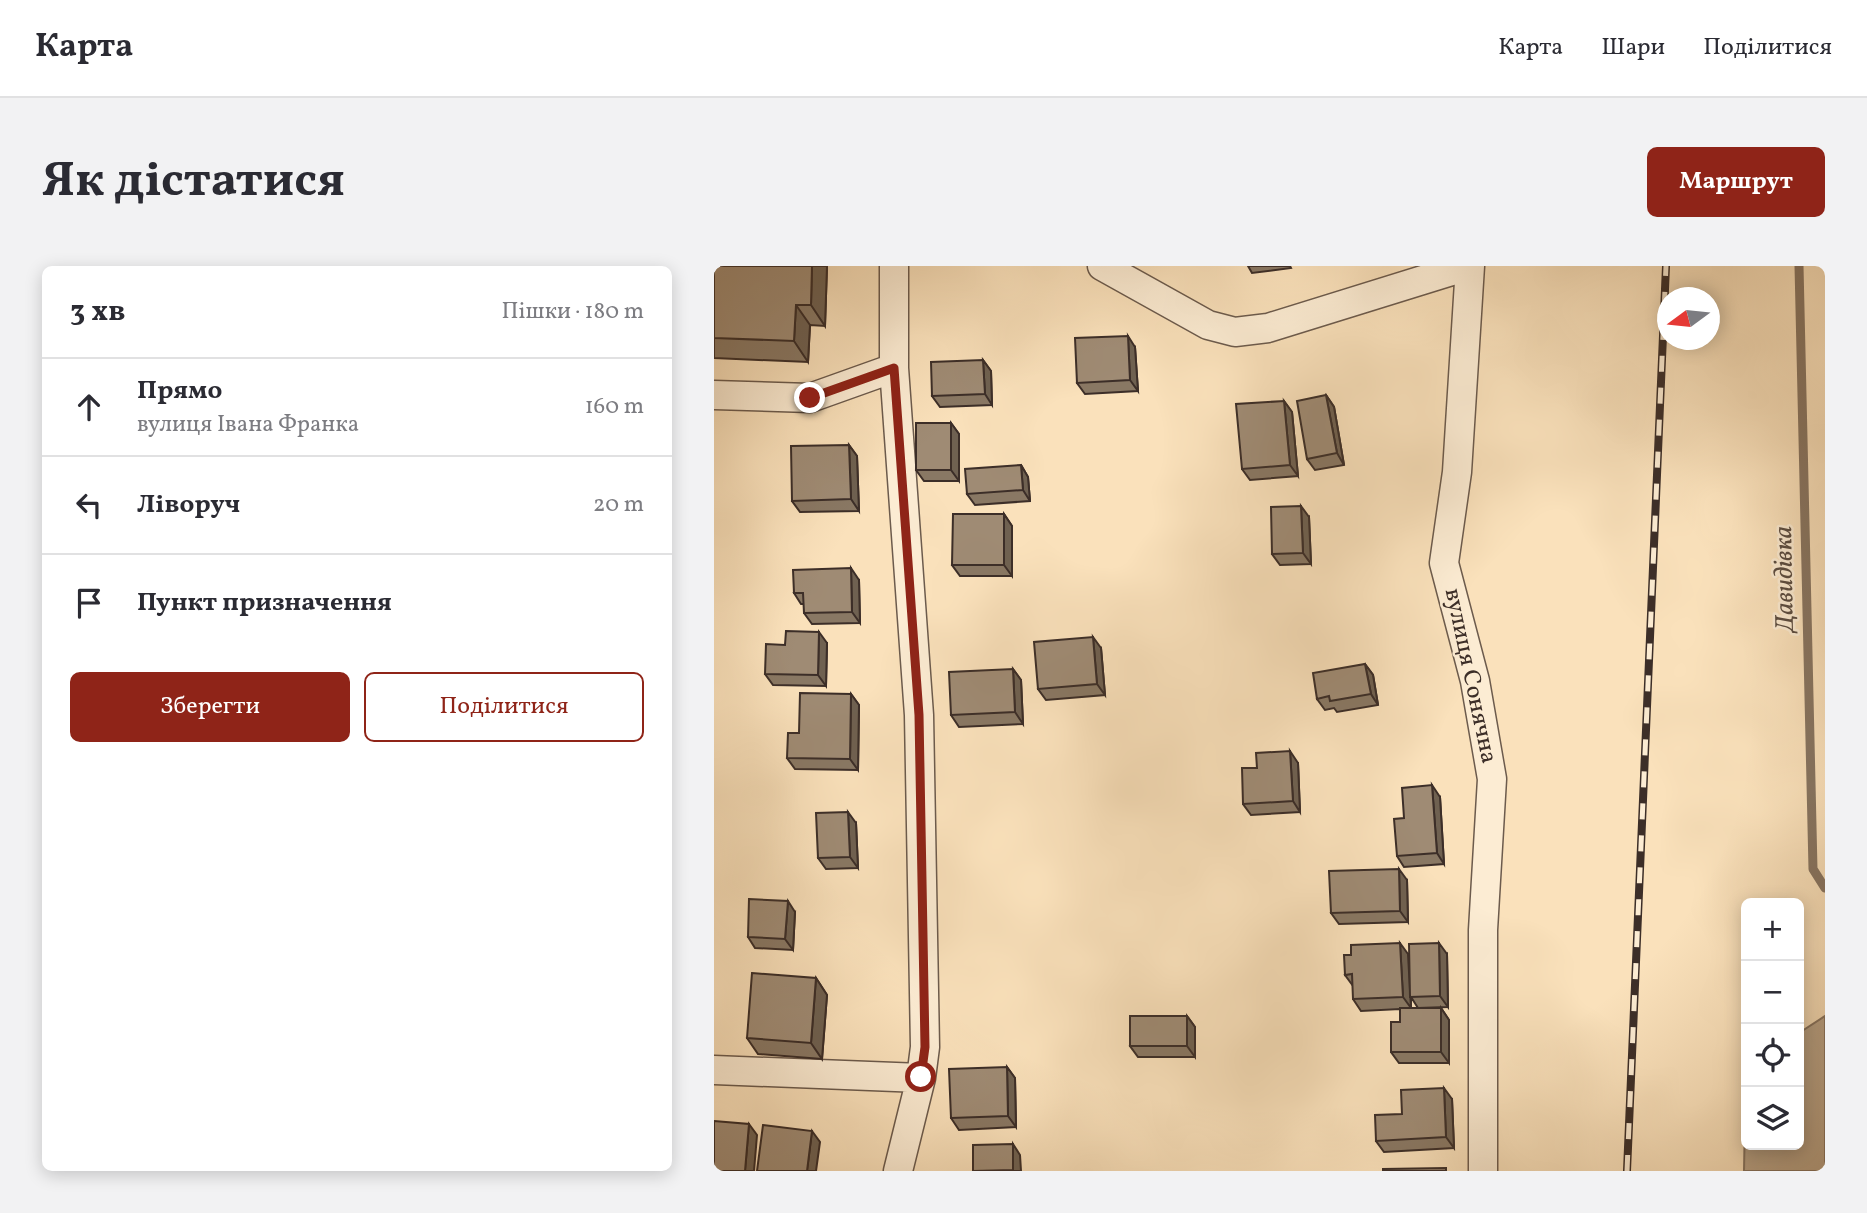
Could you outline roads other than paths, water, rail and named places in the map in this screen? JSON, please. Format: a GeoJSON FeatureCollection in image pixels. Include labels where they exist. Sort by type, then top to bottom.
{"type":"FeatureCollection","features":[{"type":"Feature","properties":{"kind":"street"},"geometry":{"type":"LineString","coordinates":[[894,266],[894,368],[919,715],[925,1047],[921,1077],[898,1171]]}},
{"type":"Feature","properties":{"kind":"street"},"geometry":{"type":"LineString","coordinates":[[1102,266],[1208,325],[1235,332],[1268,328],[1469,266]]}},
{"type":"Feature","properties":{"kind":"street","name":"вулиця Сонячна"},"geometry":{"type":"LineString","coordinates":[[1469,266],[1457,472],[1444,563],[1475,681],[1492,779],[1483,930],[1483,1171]]}},
{"type":"Feature","properties":{"kind":"street"},"geometry":{"type":"LineString","coordinates":[[714,395],[810,398],[894,368]]}},
{"type":"Feature","properties":{"kind":"street"},"geometry":{"type":"LineString","coordinates":[[714,1070],[921,1077]]}},
{"type":"Feature","properties":{"kind":"waterway","name":"Давидівка"},"geometry":{"type":"LineString","coordinates":[[1799,266],[1813,869],[1825,888]]}},
{"type":"Feature","properties":{"kind":"railway"},"geometry":{"type":"LineString","coordinates":[[1627,1171],[1666,266]]}}]}
